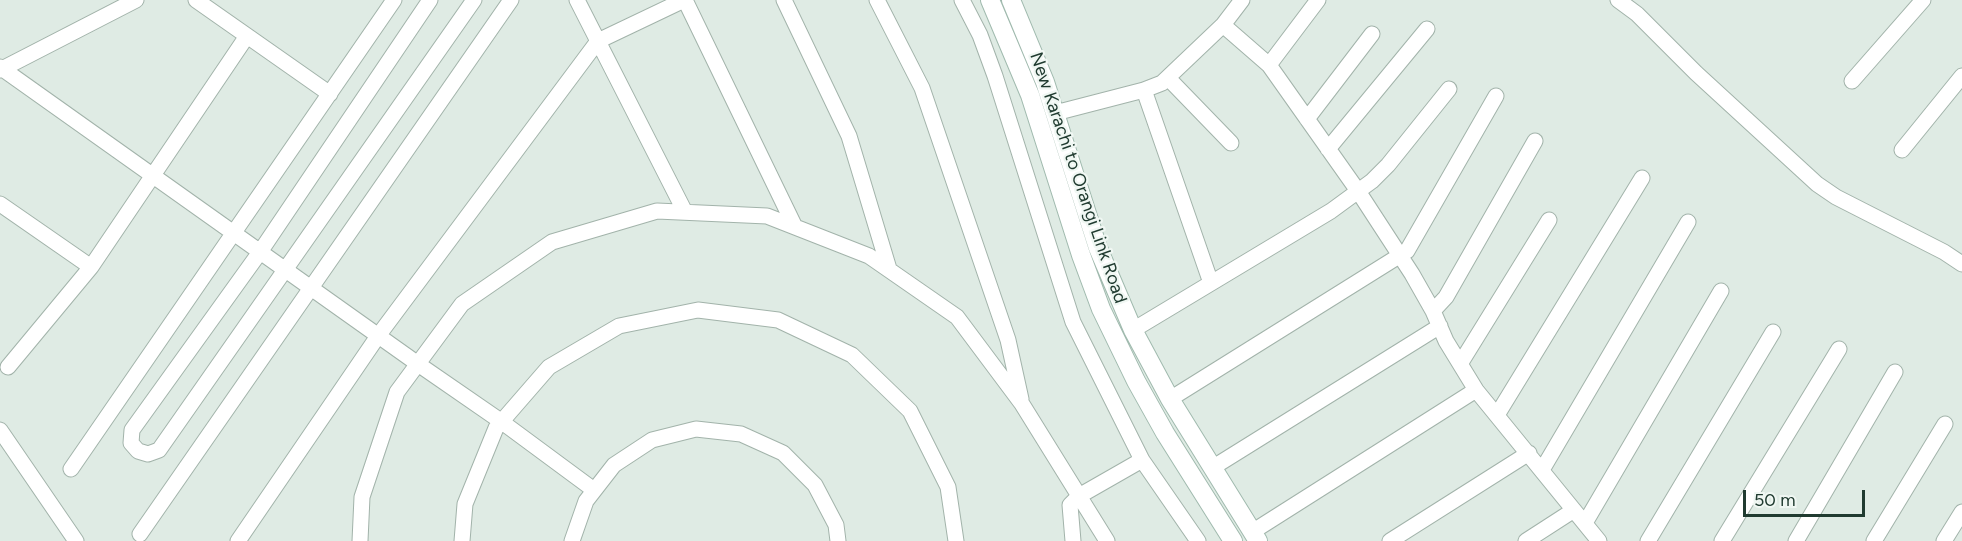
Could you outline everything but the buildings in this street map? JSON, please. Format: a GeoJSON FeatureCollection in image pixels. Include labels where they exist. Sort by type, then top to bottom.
{"type":"FeatureCollection","features":[{"type":"Feature","properties":{"kind":"street"},"geometry":{"type":"LineString","coordinates":[[136,0],[1,69],[502,422],[594,490]]}},
{"type":"Feature","properties":{"kind":"street"},"geometry":{"type":"LineString","coordinates":[[196,0],[330,94]]}},
{"type":"Feature","properties":{"kind":"street"},"geometry":{"type":"LineString","coordinates":[[71,469],[394,0]]}},
{"type":"Feature","properties":{"kind":"street"},"geometry":{"type":"LineString","coordinates":[[430,0],[260,252],[132,430],[132,443],[138,452],[148,454],[159,450],[474,0]]}},
{"type":"Feature","properties":{"kind":"street"},"geometry":{"type":"LineString","coordinates":[[140,534],[511,0]]}},
{"type":"Feature","properties":{"kind":"street"},"geometry":{"type":"LineString","coordinates":[[577,0],[685,212]]}},
{"type":"Feature","properties":{"kind":"street"},"geometry":{"type":"LineString","coordinates":[[238,541],[378,336],[598,41],[685,0],[795,227]]}},
{"type":"Feature","properties":{"kind":"street"},"geometry":{"type":"LineString","coordinates":[[784,0],[849,136],[889,269]]}},
{"type":"Feature","properties":{"kind":"street"},"geometry":{"type":"LineString","coordinates":[[877,0],[922,88],[1008,340],[1022,404]]}},
{"type":"Feature","properties":{"kind":"street"},"geometry":{"type":"LineString","coordinates":[[962,0],[980,35],[995,76],[1073,322],[1143,460],[1198,541]]}},
{"type":"Feature","properties":{"kind":"street","name":"New Karachi to Orangi Link Road"},"geometry":{"type":"LineString","coordinates":[[990,0],[1030,95],[1081,255],[1101,309],[1136,381],[1165,433],[1233,541]]}},
{"type":"Feature","properties":{"kind":"street"},"geometry":{"type":"LineString","coordinates":[[1055,113],[1144,90],[1162,83],[1223,25],[1242,0]]}},
{"type":"Feature","properties":{"kind":"street"},"geometry":{"type":"LineString","coordinates":[[1269,65],[1318,0]]}},
{"type":"Feature","properties":{"kind":"street"},"geometry":{"type":"LineString","coordinates":[[1618,0],[1637,14],[1696,73],[1817,184],[1836,197],[1944,252],[1962,264]]}},
{"type":"Feature","properties":{"kind":"street"},"geometry":{"type":"LineString","coordinates":[[1852,81],[1923,0]]}},
{"type":"Feature","properties":{"kind":"street","name":"New Karachi to Orangi Link Road"},"geometry":{"type":"LineString","coordinates":[[1015,2],[1055,113],[1098,248],[1133,330],[1170,399],[1255,537]]}},
{"type":"Feature","properties":{"kind":"street"},"geometry":{"type":"LineString","coordinates":[[1223,25],[1269,65],[1358,191],[1401,257],[1433,311],[1446,341],[1476,390],[1599,541]]}},
{"type":"Feature","properties":{"kind":"street"},"geometry":{"type":"LineString","coordinates":[[1328,149],[1427,29]]}},
{"type":"Feature","properties":{"kind":"street"},"geometry":{"type":"LineString","coordinates":[[1307,119],[1372,34]]}},
{"type":"Feature","properties":{"kind":"street"},"geometry":{"type":"LineString","coordinates":[[8,367],[91,267],[247,36]]}},
{"type":"Feature","properties":{"kind":"street"},"geometry":{"type":"LineString","coordinates":[[1902,150],[1962,76]]}},
{"type":"Feature","properties":{"kind":"street"},"geometry":{"type":"LineString","coordinates":[[1168,78],[1231,143]]}},
{"type":"Feature","properties":{"kind":"street"},"geometry":{"type":"LineString","coordinates":[[1133,330],[1331,212],[1372,181],[1388,165],[1449,89]]}},
{"type":"Feature","properties":{"kind":"street"},"geometry":{"type":"LineString","coordinates":[[1144,90],[1211,283]]}},
{"type":"Feature","properties":{"kind":"street"},"geometry":{"type":"LineString","coordinates":[[1170,399],[1401,257],[1407,251],[1496,96]]}},
{"type":"Feature","properties":{"kind":"street"},"geometry":{"type":"LineString","coordinates":[[1433,311],[1446,297],[1535,141]]}},
{"type":"Feature","properties":{"kind":"street"},"geometry":{"type":"LineString","coordinates":[[1497,415],[1642,178]]}},
{"type":"Feature","properties":{"kind":"street"},"geometry":{"type":"LineString","coordinates":[[0,204],[91,267]]}},
{"type":"Feature","properties":{"kind":"street"},"geometry":{"type":"LineString","coordinates":[[360,541],[362,497],[397,392],[462,304],[552,242],[657,211],[767,216],[869,256],[957,317],[1022,404],[1107,541]]}},
{"type":"Feature","properties":{"kind":"street"},"geometry":{"type":"LineString","coordinates":[[1460,364],[1549,220]]}},
{"type":"Feature","properties":{"kind":"street"},"geometry":{"type":"LineString","coordinates":[[1542,470],[1688,222]]}},
{"type":"Feature","properties":{"kind":"street"},"geometry":{"type":"LineString","coordinates":[[1585,523],[1721,291]]}},
{"type":"Feature","properties":{"kind":"street"},"geometry":{"type":"LineString","coordinates":[[462,541],[465,504],[496,428],[549,367],[619,326],[698,310],[778,320],[852,355],[910,411],[948,487],[956,541]]}},
{"type":"Feature","properties":{"kind":"street"},"geometry":{"type":"LineString","coordinates":[[1212,468],[1440,326]]}},
{"type":"Feature","properties":{"kind":"street"},"geometry":{"type":"LineString","coordinates":[[1648,541],[1773,332]]}},
{"type":"Feature","properties":{"kind":"street"},"geometry":{"type":"LineString","coordinates":[[1722,541],[1839,349]]}},
{"type":"Feature","properties":{"kind":"street"},"geometry":{"type":"LineString","coordinates":[[1797,541],[1895,372]]}},
{"type":"Feature","properties":{"kind":"street"},"geometry":{"type":"LineString","coordinates":[[1255,537],[1476,390]]}},
{"type":"Feature","properties":{"kind":"street"},"geometry":{"type":"LineString","coordinates":[[1165,433],[1183,421]]}},
{"type":"Feature","properties":{"kind":"street"},"geometry":{"type":"LineString","coordinates":[[1874,541],[1944,424]]}},
{"type":"Feature","properties":{"kind":"street"},"geometry":{"type":"LineString","coordinates":[[572,541],[586,501],[614,465],[652,440],[696,429],[741,434],[783,453],[815,484],[836,525],[838,541]]}},
{"type":"Feature","properties":{"kind":"street"},"geometry":{"type":"LineString","coordinates":[[0,430],[76,541]]}},
{"type":"Feature","properties":{"kind":"street"},"geometry":{"type":"LineString","coordinates":[[1390,541],[1529,453]]}},
{"type":"Feature","properties":{"kind":"street"},"geometry":{"type":"LineString","coordinates":[[1073,541],[1070,506],[1079,496],[1143,460]]}},
{"type":"Feature","properties":{"kind":"street"},"geometry":{"type":"LineString","coordinates":[[1526,541],[1574,510]]}},
{"type":"Feature","properties":{"kind":"street"},"geometry":{"type":"LineString","coordinates":[[1944,541],[1962,512]]}},
{"type":"Feature","properties":{"kind":"street"},"geometry":{"type":"LineString","coordinates":[[252,520],[252,541]]}}]}
